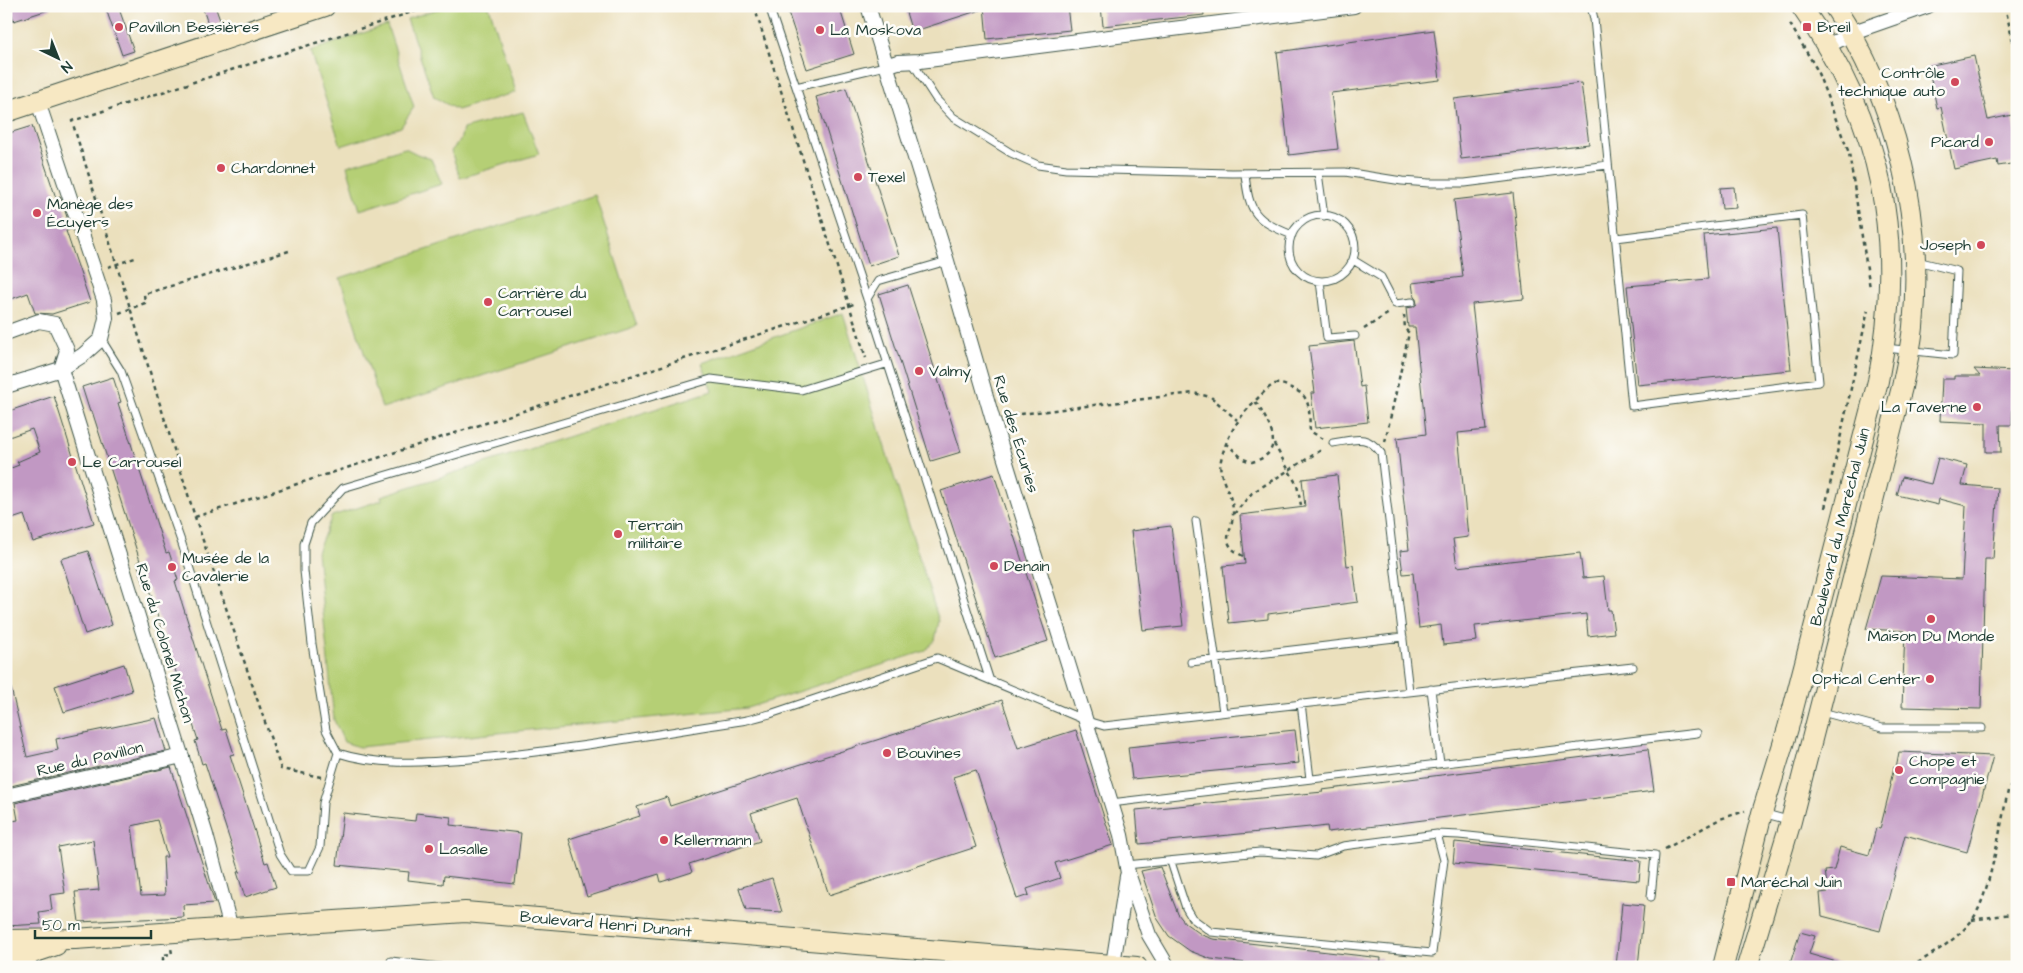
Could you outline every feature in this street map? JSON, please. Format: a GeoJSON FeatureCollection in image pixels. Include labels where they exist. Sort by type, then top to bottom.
{"type":"FeatureCollection","features":[{"type":"Feature","properties":{"kind":"main road"},"geometry":{"type":"LineString","coordinates":[[6,112],[325,6]]}},
{"type":"Feature","properties":{"kind":"main road","name":"Boulevard du Maréchal Juin"},"geometry":{"type":"LineString","coordinates":[[1748,967],[1791,821],[1902,387],[1913,327],[1915,261],[1910,205],[1896,142],[1880,96],[1850,34],[1834,6]]}},
{"type":"Feature","properties":{"kind":"main road","name":"Boulevard du Maréchal Juin"},"geometry":{"type":"LineString","coordinates":[[1723,967],[1757,811],[1788,728],[1878,381],[1890,301],[1888,236],[1881,184],[1865,125],[1828,46],[1795,13]]}},
{"type":"Feature","properties":{"kind":"main road","name":"Boulevard Henri Dunant"},"geometry":{"type":"LineString","coordinates":[[75,939],[465,912],[1137,967]]}},
{"type":"Feature","properties":{"kind":"main road"},"geometry":{"type":"LineString","coordinates":[[6,940],[75,939]]}},
{"type":"Feature","properties":{"kind":"main road"},"geometry":{"type":"LineString","coordinates":[[6,962],[75,939]]}},
{"type":"Feature","properties":{"kind":"street","name":"Rue des Écuries"},"geometry":{"type":"LineString","coordinates":[[868,6],[992,417],[1087,720],[1121,835],[1127,869],[1149,935],[1168,967]]}},
{"type":"Feature","properties":{"kind":"street"},"geometry":{"type":"LineString","coordinates":[[885,66],[898,62],[912,62],[1354,6]]}},
{"type":"Feature","properties":{"kind":"street"},"geometry":{"type":"LineString","coordinates":[[1828,46],[1850,34],[1928,6]]}},
{"type":"Feature","properties":{"kind":"street"},"geometry":{"type":"LineString","coordinates":[[6,386],[61,369],[83,355],[100,339],[106,318],[104,300],[38,102]]}},
{"type":"Feature","properties":{"kind":"street"},"geometry":{"type":"LineString","coordinates":[[6,333],[40,321],[55,324],[68,350],[61,369]]}},
{"type":"Feature","properties":{"kind":"street","name":"Rue du Colonel Michon"},"geometry":{"type":"LineString","coordinates":[[61,369],[206,835],[229,921],[229,929]]}},
{"type":"Feature","properties":{"kind":"street","name":"Rue du Pavillon"},"geometry":{"type":"LineString","coordinates":[[6,796],[182,756]]}},
{"type":"Feature","properties":{"kind":"street","name":"Rue des Écuries"},"geometry":{"type":"LineString","coordinates":[[1113,964],[1127,869]]}},
{"type":"Feature","properties":{"kind":"lane"},"geometry":{"type":"LineString","coordinates":[[769,6],[867,299],[886,364],[989,678]]}},
{"type":"Feature","properties":{"kind":"lane"},"geometry":{"type":"LineString","coordinates":[[1591,6],[1594,19],[1632,406],[1819,382],[1802,215],[1616,238]]}},
{"type":"Feature","properties":{"kind":"lane"},"geometry":{"type":"LineString","coordinates":[[912,62],[936,98],[953,117],[1011,153],[1038,166],[1066,169],[1245,174],[1345,172],[1402,181],[1465,183],[1608,165]]}},
{"type":"Feature","properties":{"kind":"lane"},"geometry":{"type":"LineString","coordinates":[[796,87],[885,66]]}},
{"type":"Feature","properties":{"kind":"lane"},"geometry":{"type":"LineString","coordinates":[[1318,173],[1324,216]]}},
{"type":"Feature","properties":{"kind":"lane"},"geometry":{"type":"LineString","coordinates":[[1245,174],[1247,195],[1253,210],[1262,220],[1274,228],[1292,235]]}},
{"type":"Feature","properties":{"kind":"lane"},"geometry":{"type":"LineString","coordinates":[[1324,216],[1338,219],[1350,230],[1355,246],[1353,260],[1342,274],[1332,279],[1311,279],[1302,274],[1295,266],[1290,256],[1289,246],[1297,226],[1306,219],[1324,216]]}},
{"type":"Feature","properties":{"kind":"lane"},"geometry":{"type":"LineString","coordinates":[[1353,260],[1381,277],[1395,304],[1412,302]]}},
{"type":"Feature","properties":{"kind":"lane"},"geometry":{"type":"LineString","coordinates":[[867,299],[878,281],[946,261]]}},
{"type":"Feature","properties":{"kind":"lane"},"geometry":{"type":"LineString","coordinates":[[1884,348],[1953,355],[1957,271],[1915,261]]}},
{"type":"Feature","properties":{"kind":"lane"},"geometry":{"type":"LineString","coordinates":[[1320,280],[1327,338],[1355,336]]}},
{"type":"Feature","properties":{"kind":"lane"},"geometry":{"type":"LineString","coordinates":[[100,339],[122,371],[182,544],[280,854],[291,871],[309,871],[320,847],[323,802],[338,754],[326,730],[312,644],[304,571],[304,544],[311,523],[343,488],[711,379],[801,390],[886,364]]}},
{"type":"Feature","properties":{"kind":"lane"},"geometry":{"type":"LineString","coordinates":[[1333,443],[1366,439],[1374,443],[1381,453],[1409,691]]}},
{"type":"Feature","properties":{"kind":"lane"},"geometry":{"type":"LineString","coordinates":[[1196,521],[1223,712]]}},
{"type":"Feature","properties":{"kind":"lane"},"geometry":{"type":"LineString","coordinates":[[1191,662],[1403,637]]}},
{"type":"Feature","properties":{"kind":"lane"},"geometry":{"type":"LineString","coordinates":[[338,754],[372,761],[421,762],[521,754],[737,721],[770,714],[937,658],[1104,726],[1633,667]]}},
{"type":"Feature","properties":{"kind":"lane"},"geometry":{"type":"LineString","coordinates":[[1431,689],[1440,764]]}},
{"type":"Feature","properties":{"kind":"lane"},"geometry":{"type":"LineString","coordinates":[[1301,703],[1310,779]]}},
{"type":"Feature","properties":{"kind":"lane"},"geometry":{"type":"LineString","coordinates":[[1819,712],[1882,728],[1982,728]]}},
{"type":"Feature","properties":{"kind":"lane"},"geometry":{"type":"LineString","coordinates":[[1111,803],[1697,733]]}},
{"type":"Feature","properties":{"kind":"lane"},"geometry":{"type":"LineString","coordinates":[[1757,811],[1791,821]]}},
{"type":"Feature","properties":{"kind":"lane"},"geometry":{"type":"LineString","coordinates":[[1127,869],[1260,852],[1316,856],[1343,846],[1436,834],[1459,835],[1655,855],[1651,897]]}},
{"type":"Feature","properties":{"kind":"lane"},"geometry":{"type":"LineString","coordinates":[[1171,862],[1186,908],[1192,918],[1210,932],[1432,953],[1444,860],[1436,834]]}},
{"type":"Feature","properties":{"kind":"lane"},"geometry":{"type":"LineString","coordinates":[[391,961],[440,967]]}},
{"type":"Feature","properties":{"kind":"path"},"geometry":{"type":"LineString","coordinates":[[329,779],[281,769],[195,517],[72,121],[431,6]]}},
{"type":"Feature","properties":{"kind":"path"},"geometry":{"type":"LineString","coordinates":[[754,6],[869,370]]}},
{"type":"Feature","properties":{"kind":"path"},"geometry":{"type":"LineString","coordinates":[[2005,6],[2017,61]]}},
{"type":"Feature","properties":{"kind":"path"},"geometry":{"type":"LineString","coordinates":[[1795,13],[1795,35],[1816,68],[1849,153],[1871,296]]}},
{"type":"Feature","properties":{"kind":"path"},"geometry":{"type":"LineString","coordinates":[[106,318],[145,303],[144,294],[289,251]]}},
{"type":"Feature","properties":{"kind":"path"},"geometry":{"type":"LineString","coordinates":[[94,271],[134,258]]}},
{"type":"Feature","properties":{"kind":"path"},"geometry":{"type":"LineString","coordinates":[[195,517],[850,307],[867,299]]}},
{"type":"Feature","properties":{"kind":"path"},"geometry":{"type":"LineString","coordinates":[[1381,453],[1389,432],[1409,333],[1405,329],[1403,303]]}},
{"type":"Feature","properties":{"kind":"path"},"geometry":{"type":"LineString","coordinates":[[1355,336],[1392,310],[1395,304]]}},
{"type":"Feature","properties":{"kind":"path"},"geometry":{"type":"LineString","coordinates":[[1823,517],[1869,304]]}},
{"type":"Feature","properties":{"kind":"path"},"geometry":{"type":"LineString","coordinates":[[1243,556],[1234,552],[1227,540],[1234,514],[1233,505],[1222,477],[1221,462],[1226,443],[1238,420],[1255,401],[1276,384],[1286,385],[1304,396],[1308,405],[1310,431],[1316,436],[1333,443]]}},
{"type":"Feature","properties":{"kind":"path"},"geometry":{"type":"LineString","coordinates":[[992,417],[1193,393],[1211,397],[1238,420]]}},
{"type":"Feature","properties":{"kind":"path"},"geometry":{"type":"LineString","coordinates":[[1255,401],[1266,417],[1274,444],[1298,485],[1301,505]]}},
{"type":"Feature","properties":{"kind":"path"},"geometry":{"type":"LineString","coordinates":[[1226,443],[1243,459],[1252,462],[1266,456],[1274,444]]}},
{"type":"Feature","properties":{"kind":"path"},"geometry":{"type":"LineString","coordinates":[[1234,514],[1252,493],[1333,443]]}},
{"type":"Feature","properties":{"kind":"path"},"geometry":{"type":"LineString","coordinates":[[1912,967],[1952,939],[1972,920],[1985,890],[2008,790],[2017,776]]}},
{"type":"Feature","properties":{"kind":"path"},"geometry":{"type":"LineString","coordinates":[[1655,855],[1720,819],[1757,811]]}},
{"type":"Feature","properties":{"kind":"path"},"geometry":{"type":"LineString","coordinates":[[1972,920],[2017,913]]}},
{"type":"Feature","properties":{"kind":"path"},"geometry":{"type":"LineString","coordinates":[[163,961],[163,955],[172,954],[171,945]]}},
{"type":"Feature","properties":{"kind":"green space"},"geometry":{"type":"Polygon","coordinates":[[[447,6],[489,6],[516,92],[457,110],[434,97],[407,19],[447,6]]]}},
{"type":"Feature","properties":{"kind":"green space"},"geometry":{"type":"Polygon","coordinates":[[[387,25],[414,107],[401,127],[341,146],[310,51],[387,25]]]}},
{"type":"Feature","properties":{"kind":"green space"},"geometry":{"type":"Polygon","coordinates":[[[523,112],[539,154],[460,178],[451,151],[460,141],[463,129],[523,112]]]}},
{"type":"Feature","properties":{"kind":"green space"},"geometry":{"type":"Polygon","coordinates":[[[405,148],[431,159],[442,184],[360,210],[347,166],[405,148]]]}},
{"type":"Feature","properties":{"kind":"green space","name":"Carrière du Carrousel"},"geometry":{"type":"Polygon","coordinates":[[[595,195],[637,326],[382,408],[340,278],[595,195]]]}},
{"type":"Feature","properties":{"kind":"green space","name":"Terrain militaire"},"geometry":{"type":"Polygon","coordinates":[[[843,313],[939,621],[935,640],[925,651],[747,708],[359,747],[344,742],[334,720],[317,552],[332,516],[382,500],[381,496],[712,391],[702,363],[843,313]]]}},
{"type":"Feature","properties":{"kind":"building"},"geometry":{"type":"Polygon","coordinates":[[[9,6],[50,6],[51,9],[14,21],[9,6]]]}},
{"type":"Feature","properties":{"kind":"building","name":"Pavillon Bessières"},"geometry":{"type":"Polygon","coordinates":[[[105,6],[118,6],[134,51],[122,55],[105,6]]]}},
{"type":"Feature","properties":{"kind":"building"},"geometry":{"type":"Polygon","coordinates":[[[202,6],[215,6],[221,23],[209,27],[202,6]]]}},
{"type":"Feature","properties":{"kind":"building","name":"La Moskova"},"geometry":{"type":"Polygon","coordinates":[[[786,6],[839,6],[854,54],[807,69],[786,6]]]}},
{"type":"Feature","properties":{"kind":"building"},"geometry":{"type":"Polygon","coordinates":[[[904,6],[983,6],[983,9],[912,32],[904,6]]]}},
{"type":"Feature","properties":{"kind":"building"},"geometry":{"type":"Polygon","coordinates":[[[984,6],[1067,6],[1070,30],[987,39],[984,6]]]}},
{"type":"Feature","properties":{"kind":"building"},"geometry":{"type":"Polygon","coordinates":[[[1101,6],[1203,6],[1204,15],[1103,26],[1101,6]]]}},
{"type":"Feature","properties":{"kind":"building"},"geometry":{"type":"Polygon","coordinates":[[[1434,30],[1440,80],[1331,93],[1338,149],[1289,155],[1277,52],[1434,30]]]}},
{"type":"Feature","properties":{"kind":"building"},"geometry":{"type":"Polygon","coordinates":[[[1974,56],[1988,120],[2012,115],[2017,136],[2017,163],[1998,166],[1997,160],[1954,169],[1941,107],[1937,108],[1928,66],[1974,56]]]}},
{"type":"Feature","properties":{"kind":"building"},"geometry":{"type":"Polygon","coordinates":[[[1581,83],[1589,144],[1461,159],[1454,99],[1581,83]]]}},
{"type":"Feature","properties":{"kind":"building","name":"Texel"},"geometry":{"type":"Polygon","coordinates":[[[846,88],[899,256],[869,266],[816,97],[846,88]]]}},
{"type":"Feature","properties":{"kind":"building","name":"Manège des Écuyers"},"geometry":{"type":"Polygon","coordinates":[[[32,126],[56,198],[60,196],[71,229],[66,231],[90,302],[52,314],[35,313],[28,293],[6,301],[6,134],[32,126]]]}},
{"type":"Feature","properties":{"kind":"building"},"geometry":{"type":"Polygon","coordinates":[[[1734,187],[1736,208],[1722,209],[1720,188],[1734,187]]]}},
{"type":"Feature","properties":{"kind":"building"},"geometry":{"type":"Polygon","coordinates":[[[1513,193],[1524,299],[1472,304],[1486,430],[1458,433],[1468,537],[1453,539],[1457,567],[1580,553],[1583,578],[1604,576],[1608,610],[1611,610],[1614,633],[1588,636],[1586,614],[1475,626],[1477,641],[1443,645],[1441,625],[1419,628],[1413,573],[1403,574],[1400,551],[1409,550],[1397,438],[1426,434],[1415,327],[1408,327],[1406,308],[1417,304],[1412,283],[1463,277],[1454,200],[1513,193]]]}},
{"type":"Feature","properties":{"kind":"building"},"geometry":{"type":"Polygon","coordinates":[[[1777,228],[1791,370],[1637,385],[1627,286],[1708,279],[1704,235],[1777,228]]]}},
{"type":"Feature","properties":{"kind":"building","name":"Valmy"},"geometry":{"type":"Polygon","coordinates":[[[908,285],[961,452],[931,461],[879,294],[908,285]]]}},
{"type":"Feature","properties":{"kind":"building"},"geometry":{"type":"Polygon","coordinates":[[[1354,341],[1360,387],[1364,386],[1368,422],[1315,428],[1311,393],[1315,393],[1309,346],[1354,341]]]}},
{"type":"Feature","properties":{"kind":"building","name":"La Taverne"},"geometry":{"type":"Polygon","coordinates":[[[1974,369],[2014,371],[2012,425],[2000,425],[2001,452],[1986,452],[1986,423],[1940,421],[1942,379],[1954,379],[1954,376],[1980,376],[1974,369]]]}},
{"type":"Feature","properties":{"kind":"building","name":"Musée de la Cavalerie"},"geometry":{"type":"Polygon","coordinates":[[[113,377],[121,402],[118,403],[166,553],[169,552],[178,580],[175,581],[222,730],[226,729],[234,754],[230,755],[265,863],[268,862],[276,887],[245,897],[237,872],[240,872],[205,763],[202,764],[195,741],[198,740],[149,589],[146,590],[137,562],[140,561],[92,411],[90,412],[82,387],[113,377]]]}},
{"type":"Feature","properties":{"kind":"building"},"geometry":{"type":"Polygon","coordinates":[[[54,396],[94,523],[33,542],[24,515],[6,521],[6,470],[19,465],[17,462],[40,452],[32,429],[6,438],[6,412],[54,396]]]}},
{"type":"Feature","properties":{"kind":"building"},"geometry":{"type":"Polygon","coordinates":[[[1938,458],[1967,465],[1962,485],[1998,488],[1993,559],[1985,559],[1981,709],[1902,707],[1905,631],[1866,629],[1881,576],[1962,579],[1966,506],[1939,499],[1938,505],[1897,495],[1902,477],[1931,484],[1938,458]]]}},
{"type":"Feature","properties":{"kind":"building","name":"Denain"},"geometry":{"type":"Polygon","coordinates":[[[994,474],[1048,641],[995,658],[941,491],[994,474]]]}},
{"type":"Feature","properties":{"kind":"building"},"geometry":{"type":"Polygon","coordinates":[[[1337,475],[1347,566],[1353,565],[1358,602],[1268,614],[1268,619],[1229,623],[1223,566],[1245,564],[1240,515],[1305,507],[1302,479],[1337,475]]]}},
{"type":"Feature","properties":{"kind":"building"},"geometry":{"type":"Polygon","coordinates":[[[1171,526],[1183,626],[1143,630],[1131,531],[1171,526]]]}},
{"type":"Feature","properties":{"kind":"building"},"geometry":{"type":"Polygon","coordinates":[[[88,551],[112,625],[85,634],[61,559],[88,551]]]}},
{"type":"Feature","properties":{"kind":"building"},"geometry":{"type":"Polygon","coordinates":[[[124,664],[132,691],[64,712],[55,686],[124,664]]]}},
{"type":"Feature","properties":{"kind":"building"},"geometry":{"type":"Polygon","coordinates":[[[11,688],[27,757],[58,750],[56,739],[156,718],[166,751],[6,787],[6,689],[11,688]]]}},
{"type":"Feature","properties":{"kind":"building"},"geometry":{"type":"Polygon","coordinates":[[[1002,700],[1018,748],[1076,730],[1113,845],[1055,863],[1060,878],[1027,889],[1029,895],[1017,899],[976,770],[953,777],[976,847],[829,895],[797,798],[751,813],[760,841],[689,864],[692,872],[661,882],[659,874],[587,897],[569,839],[640,816],[637,807],[667,797],[670,806],[1002,700]]]}},
{"type":"Feature","properties":{"kind":"building"},"geometry":{"type":"Polygon","coordinates":[[[1295,730],[1299,763],[1132,779],[1128,747],[1295,730]]]}},
{"type":"Feature","properties":{"kind":"building"},"geometry":{"type":"Polygon","coordinates":[[[1648,749],[1654,791],[1328,832],[1327,826],[1310,827],[1139,844],[1136,810],[1323,792],[1322,790],[1648,749]]]}},
{"type":"Feature","properties":{"kind":"building"},"geometry":{"type":"Polygon","coordinates":[[[1899,752],[1993,756],[1967,852],[1905,835],[1880,931],[1822,916],[1820,893],[1828,892],[1825,871],[1834,870],[1840,847],[1869,855],[1876,828],[1880,829],[1899,752]]]}},
{"type":"Feature","properties":{"kind":"building"},"geometry":{"type":"Polygon","coordinates":[[[171,767],[215,903],[183,905],[184,917],[79,922],[75,892],[99,890],[93,840],[58,847],[65,893],[50,895],[52,910],[39,912],[41,924],[6,926],[6,822],[18,820],[15,803],[171,767]],[[157,820],[132,826],[141,896],[165,895],[163,857],[167,857],[157,820]]]}},
{"type":"Feature","properties":{"kind":"building","name":"Lasalle"},"geometry":{"type":"Polygon","coordinates":[[[343,813],[415,821],[416,813],[451,817],[450,825],[521,833],[515,884],[444,876],[443,884],[408,880],[409,872],[337,865],[343,813]]]}},
{"type":"Feature","properties":{"kind":"building"},"geometry":{"type":"Polygon","coordinates":[[[1455,842],[1641,861],[1639,881],[1453,863],[1455,842]]]}},
{"type":"Feature","properties":{"kind":"building"},"geometry":{"type":"Polygon","coordinates":[[[1160,867],[1178,914],[1185,923],[1202,935],[1213,939],[1381,958],[1380,967],[1282,967],[1211,959],[1190,951],[1169,936],[1157,918],[1141,871],[1160,867]]]}},
{"type":"Feature","properties":{"kind":"building"},"geometry":{"type":"Polygon","coordinates":[[[772,878],[782,912],[746,910],[739,888],[772,878]]]}},
{"type":"Feature","properties":{"kind":"building"},"geometry":{"type":"Polygon","coordinates":[[[1622,903],[1644,905],[1638,967],[1616,967],[1622,903]]]}},
{"type":"Feature","properties":{"kind":"building"},"geometry":{"type":"Polygon","coordinates":[[[1800,932],[1815,936],[1809,954],[1840,963],[1839,967],[1789,967],[1800,932]]]}},
{"type":"Feature","properties":{"kind":"place","name":"Pavillon Bessières"},"geometry":{"type":"Point","coordinates":[119,27]}},
{"type":"Feature","properties":{"kind":"place","name":"Breil"},"geometry":{"type":"Point","coordinates":[1807,27]}},
{"type":"Feature","properties":{"kind":"place","name":"La Moskova"},"geometry":{"type":"Point","coordinates":[820,30]}},
{"type":"Feature","properties":{"kind":"place","name":"Contrôle technique auto"},"geometry":{"type":"Point","coordinates":[1955,82]}},
{"type":"Feature","properties":{"kind":"place","name":"Picard"},"geometry":{"type":"Point","coordinates":[1989,142]}},
{"type":"Feature","properties":{"kind":"place","name":"Chardonnet"},"geometry":{"type":"Point","coordinates":[221,168]}},
{"type":"Feature","properties":{"kind":"place","name":"Texel"},"geometry":{"type":"Point","coordinates":[858,177]}},
{"type":"Feature","properties":{"kind":"place","name":"Manège des Écuyers"},"geometry":{"type":"Point","coordinates":[37,213]}},
{"type":"Feature","properties":{"kind":"place","name":"Joseph"},"geometry":{"type":"Point","coordinates":[1981,245]}},
{"type":"Feature","properties":{"kind":"place","name":"Carrière du Carrousel"},"geometry":{"type":"Point","coordinates":[488,302]}},
{"type":"Feature","properties":{"kind":"place","name":"Valmy"},"geometry":{"type":"Point","coordinates":[919,371]}},
{"type":"Feature","properties":{"kind":"place","name":"La Taverne"},"geometry":{"type":"Point","coordinates":[1977,407]}},
{"type":"Feature","properties":{"kind":"place","name":"Le Carrousel"},"geometry":{"type":"Point","coordinates":[72,462]}},
{"type":"Feature","properties":{"kind":"place","name":"Terrain militaire"},"geometry":{"type":"Point","coordinates":[618,534]}},
{"type":"Feature","properties":{"kind":"place","name":"Denain"},"geometry":{"type":"Point","coordinates":[994,566]}},
{"type":"Feature","properties":{"kind":"place","name":"Musée de la Cavalerie"},"geometry":{"type":"Point","coordinates":[172,567]}},
{"type":"Feature","properties":{"kind":"place","name":"Maison Du Monde"},"geometry":{"type":"Point","coordinates":[1931,619]}},
{"type":"Feature","properties":{"kind":"place","name":"Optical Center"},"geometry":{"type":"Point","coordinates":[1930,679]}},
{"type":"Feature","properties":{"kind":"place","name":"Bouvines"},"geometry":{"type":"Point","coordinates":[887,753]}},
{"type":"Feature","properties":{"kind":"place","name":"Chope et compagnie"},"geometry":{"type":"Point","coordinates":[1899,770]}},
{"type":"Feature","properties":{"kind":"place","name":"Kellermann"},"geometry":{"type":"Point","coordinates":[664,840]}},
{"type":"Feature","properties":{"kind":"place","name":"Lasalle"},"geometry":{"type":"Point","coordinates":[429,849]}},
{"type":"Feature","properties":{"kind":"place","name":"Maréchal Juin"},"geometry":{"type":"Point","coordinates":[1731,882]}}]}
